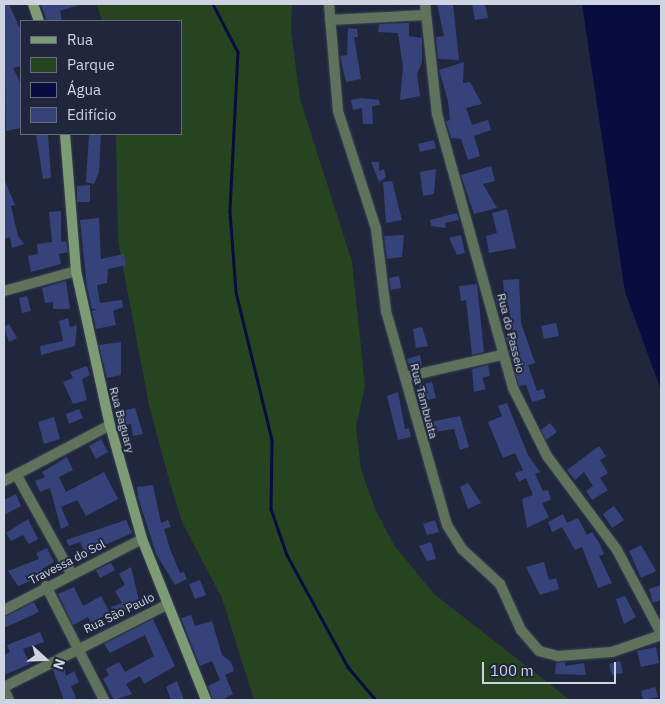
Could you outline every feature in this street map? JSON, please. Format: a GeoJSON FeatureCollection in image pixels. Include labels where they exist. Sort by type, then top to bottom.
{"type":"FeatureCollection","features":[{"type":"Feature","properties":{"kind":"street"},"geometry":{"type":"LineString","coordinates":[[33,4],[39,20]]}},
{"type":"Feature","properties":{"kind":"street","name":"Rua Tambuata"},"geometry":{"type":"LineString","coordinates":[[329,4],[338,111],[376,228],[386,311],[447,525],[462,549],[506,591],[530,645],[549,655],[581,655],[612,652],[661,634]]}},
{"type":"Feature","properties":{"kind":"street","name":"Rua do Passeio"},"geometry":{"type":"LineString","coordinates":[[425,4],[437,114],[502,355],[527,423],[617,550],[661,634]]}},
{"type":"Feature","properties":{"kind":"street"},"geometry":{"type":"LineString","coordinates":[[330,20],[425,15]]}},
{"type":"Feature","properties":{"kind":"street","name":"Rua Baguary"},"geometry":{"type":"LineString","coordinates":[[65,135],[76,271],[110,425],[142,538],[166,605],[206,700]]}},
{"type":"Feature","properties":{"kind":"street"},"geometry":{"type":"LineString","coordinates":[[4,290],[76,271]]}},
{"type":"Feature","properties":{"kind":"street"},"geometry":{"type":"LineString","coordinates":[[405,377],[502,355]]}},
{"type":"Feature","properties":{"kind":"street"},"geometry":{"type":"LineString","coordinates":[[4,481],[110,425]]}},
{"type":"Feature","properties":{"kind":"street"},"geometry":{"type":"LineString","coordinates":[[16,474],[72,572]]}},
{"type":"Feature","properties":{"kind":"street","name":"Travessa do Sol"},"geometry":{"type":"LineString","coordinates":[[4,609],[72,572],[142,538]]}},
{"type":"Feature","properties":{"kind":"street"},"geometry":{"type":"LineString","coordinates":[[46,586],[75,649],[104,700]]}},
{"type":"Feature","properties":{"kind":"street","name":"Rua São Paulo"},"geometry":{"type":"LineString","coordinates":[[4,688],[75,649],[166,605]]}},
{"type":"Feature","properties":{"kind":"street"},"geometry":{"type":"LineString","coordinates":[[4,688],[9,700]]}},
{"type":"Feature","properties":{"kind":"green space"},"geometry":{"type":"Polygon","coordinates":[[[97,4],[292,4],[291,31],[300,99],[352,262],[365,386],[356,427],[361,469],[375,509],[394,545],[434,594],[570,700],[254,700],[222,598],[182,522],[170,483],[149,405],[118,241],[116,135],[182,135],[182,20],[102,20],[97,4]]]}},
{"type":"Feature","properties":{"kind":"water"},"geometry":{"type":"Polygon","coordinates":[[[582,4],[661,4],[661,390],[625,292],[582,4]]]}},
{"type":"Feature","properties":{"kind":"building"},"geometry":{"type":"Polygon","coordinates":[[[4,4],[9,4],[20,29],[20,66],[13,68],[20,82],[20,128],[6,131],[4,4]]]}},
{"type":"Feature","properties":{"kind":"building"},"geometry":{"type":"Polygon","coordinates":[[[41,4],[79,4],[60,11],[62,20],[47,20],[41,4]]]}},
{"type":"Feature","properties":{"kind":"building"},"geometry":{"type":"Polygon","coordinates":[[[437,4],[453,4],[459,60],[438,59],[436,37],[444,36],[437,4]]]}},
{"type":"Feature","properties":{"kind":"building"},"geometry":{"type":"Polygon","coordinates":[[[472,4],[485,4],[488,18],[475,20],[472,4]]]}},
{"type":"Feature","properties":{"kind":"building"},"geometry":{"type":"Polygon","coordinates":[[[409,23],[409,36],[422,38],[422,62],[417,74],[420,96],[400,100],[403,67],[398,33],[378,32],[379,24],[409,23]]]}},
{"type":"Feature","properties":{"kind":"building"},"geometry":{"type":"Polygon","coordinates":[[[348,28],[357,29],[358,37],[354,37],[361,79],[346,82],[340,56],[347,55],[348,28]]]}},
{"type":"Feature","properties":{"kind":"building"},"geometry":{"type":"Polygon","coordinates":[[[464,62],[463,83],[470,82],[482,104],[466,108],[472,125],[488,120],[491,130],[474,136],[480,156],[468,160],[461,139],[451,138],[446,121],[450,120],[448,101],[439,70],[464,62]]]}},
{"type":"Feature","properties":{"kind":"building"},"geometry":{"type":"Polygon","coordinates":[[[361,98],[379,100],[380,105],[372,106],[373,124],[363,124],[362,108],[353,110],[351,100],[361,98]]]}},
{"type":"Feature","properties":{"kind":"building"},"geometry":{"type":"Polygon","coordinates":[[[36,135],[48,135],[51,178],[43,179],[36,135]]]}},
{"type":"Feature","properties":{"kind":"building"},"geometry":{"type":"Polygon","coordinates":[[[89,135],[101,135],[99,172],[94,184],[86,182],[89,135]]]}},
{"type":"Feature","properties":{"kind":"building"},"geometry":{"type":"Polygon","coordinates":[[[434,140],[436,148],[420,152],[418,144],[434,140]]]}},
{"type":"Feature","properties":{"kind":"building"},"geometry":{"type":"Polygon","coordinates":[[[371,162],[379,162],[379,171],[384,169],[386,177],[379,182],[371,162]]]}},
{"type":"Feature","properties":{"kind":"building"},"geometry":{"type":"Polygon","coordinates":[[[491,166],[495,181],[483,184],[497,208],[474,214],[461,175],[491,166]]]}},
{"type":"Feature","properties":{"kind":"building"},"geometry":{"type":"Polygon","coordinates":[[[436,169],[434,194],[423,196],[420,172],[436,169]]]}},
{"type":"Feature","properties":{"kind":"building"},"geometry":{"type":"Polygon","coordinates":[[[4,179],[15,205],[11,206],[18,236],[24,244],[12,248],[10,237],[4,239],[4,179]]]}},
{"type":"Feature","properties":{"kind":"building"},"geometry":{"type":"Polygon","coordinates":[[[392,181],[402,220],[386,223],[383,182],[392,181]]]}},
{"type":"Feature","properties":{"kind":"building"},"geometry":{"type":"Polygon","coordinates":[[[90,185],[90,202],[77,202],[77,186],[90,185]]]}},
{"type":"Feature","properties":{"kind":"building"},"geometry":{"type":"Polygon","coordinates":[[[507,209],[516,248],[489,253],[486,236],[497,233],[492,213],[507,209]]]}},
{"type":"Feature","properties":{"kind":"building"},"geometry":{"type":"Polygon","coordinates":[[[61,211],[61,242],[66,241],[68,252],[59,254],[61,264],[31,272],[28,256],[38,254],[37,244],[52,242],[49,212],[61,211]]]}},
{"type":"Feature","properties":{"kind":"building"},"geometry":{"type":"Polygon","coordinates":[[[457,213],[459,220],[445,223],[446,228],[431,226],[430,220],[457,213]]]}},
{"type":"Feature","properties":{"kind":"building"},"geometry":{"type":"Polygon","coordinates":[[[99,218],[101,259],[124,254],[126,265],[108,269],[107,283],[97,285],[100,303],[122,300],[123,307],[113,311],[116,325],[96,329],[92,311],[98,309],[92,309],[87,287],[80,220],[99,218]]]}},
{"type":"Feature","properties":{"kind":"building"},"geometry":{"type":"Polygon","coordinates":[[[404,235],[402,257],[387,259],[384,236],[404,235]]]}},
{"type":"Feature","properties":{"kind":"building"},"geometry":{"type":"Polygon","coordinates":[[[461,235],[465,253],[457,255],[449,238],[461,235]]]}},
{"type":"Feature","properties":{"kind":"building"},"geometry":{"type":"Polygon","coordinates":[[[399,276],[401,288],[391,290],[389,278],[399,276]]]}},
{"type":"Feature","properties":{"kind":"building"},"geometry":{"type":"Polygon","coordinates":[[[519,279],[521,323],[535,363],[528,365],[537,391],[543,389],[546,398],[532,402],[526,385],[519,386],[505,335],[513,332],[508,304],[497,306],[495,294],[504,293],[503,280],[519,279]]]}},
{"type":"Feature","properties":{"kind":"building"},"geometry":{"type":"Polygon","coordinates":[[[66,281],[70,309],[53,309],[53,302],[45,303],[42,288],[66,281]]]}},
{"type":"Feature","properties":{"kind":"building"},"geometry":{"type":"Polygon","coordinates":[[[477,284],[484,352],[472,355],[466,300],[461,301],[459,286],[477,284]]]}},
{"type":"Feature","properties":{"kind":"building"},"geometry":{"type":"Polygon","coordinates":[[[27,296],[31,311],[22,313],[19,298],[27,296]]]}},
{"type":"Feature","properties":{"kind":"building"},"geometry":{"type":"Polygon","coordinates":[[[68,318],[70,327],[77,325],[75,346],[41,355],[40,346],[63,341],[59,321],[68,318]]]}},
{"type":"Feature","properties":{"kind":"building"},"geometry":{"type":"Polygon","coordinates":[[[556,323],[559,336],[544,339],[541,326],[556,323]]]}},
{"type":"Feature","properties":{"kind":"building"},"geometry":{"type":"Polygon","coordinates":[[[9,324],[17,338],[9,342],[4,327],[9,324]]]}},
{"type":"Feature","properties":{"kind":"building"},"geometry":{"type":"Polygon","coordinates":[[[422,327],[428,346],[416,348],[413,329],[422,327]]]}},
{"type":"Feature","properties":{"kind":"building"},"geometry":{"type":"Polygon","coordinates":[[[121,342],[121,375],[107,378],[99,345],[121,342]]]}},
{"type":"Feature","properties":{"kind":"building"},"geometry":{"type":"Polygon","coordinates":[[[420,355],[422,366],[410,369],[407,359],[420,355]]]}},
{"type":"Feature","properties":{"kind":"building"},"geometry":{"type":"Polygon","coordinates":[[[488,365],[490,376],[482,378],[486,389],[474,392],[472,369],[488,365]]]}},
{"type":"Feature","properties":{"kind":"building"},"geometry":{"type":"Polygon","coordinates":[[[87,366],[90,375],[82,379],[87,400],[73,404],[63,382],[73,378],[70,372],[87,366]]]}},
{"type":"Feature","properties":{"kind":"building"},"geometry":{"type":"Polygon","coordinates":[[[432,382],[436,398],[423,401],[419,385],[432,382]]]}},
{"type":"Feature","properties":{"kind":"building"},"geometry":{"type":"Polygon","coordinates":[[[398,392],[405,429],[409,428],[411,437],[398,440],[387,396],[398,392]]]}},
{"type":"Feature","properties":{"kind":"building"},"geometry":{"type":"Polygon","coordinates":[[[507,403],[528,455],[540,472],[535,474],[543,491],[548,490],[551,500],[542,503],[549,517],[527,528],[522,499],[533,495],[526,478],[519,482],[515,473],[523,470],[515,453],[503,458],[488,422],[502,416],[498,406],[507,403]]]}},
{"type":"Feature","properties":{"kind":"building"},"geometry":{"type":"Polygon","coordinates":[[[135,408],[143,434],[133,436],[131,424],[119,426],[116,412],[135,408]]]}},
{"type":"Feature","properties":{"kind":"building"},"geometry":{"type":"Polygon","coordinates":[[[79,409],[83,418],[69,424],[66,414],[79,409]]]}},
{"type":"Feature","properties":{"kind":"building"},"geometry":{"type":"Polygon","coordinates":[[[460,416],[469,447],[460,450],[454,429],[428,433],[425,423],[460,416]]]}},
{"type":"Feature","properties":{"kind":"building"},"geometry":{"type":"Polygon","coordinates":[[[54,417],[60,439],[44,444],[38,422],[54,417]]]}},
{"type":"Feature","properties":{"kind":"building"},"geometry":{"type":"Polygon","coordinates":[[[550,423],[557,432],[546,440],[541,430],[550,423]]]}},
{"type":"Feature","properties":{"kind":"building"},"geometry":{"type":"Polygon","coordinates":[[[101,439],[108,452],[96,459],[89,446],[101,439]]]}},
{"type":"Feature","properties":{"kind":"building"},"geometry":{"type":"Polygon","coordinates":[[[599,446],[606,456],[600,460],[608,473],[600,478],[608,490],[592,500],[586,491],[593,486],[584,472],[575,480],[567,470],[599,446]]]}},
{"type":"Feature","properties":{"kind":"building"},"geometry":{"type":"Polygon","coordinates":[[[67,457],[73,470],[59,477],[66,492],[104,472],[118,499],[86,516],[77,500],[61,507],[69,525],[61,529],[50,488],[40,492],[35,481],[45,477],[42,472],[67,457]]]}},
{"type":"Feature","properties":{"kind":"building"},"geometry":{"type":"Polygon","coordinates":[[[468,483],[481,503],[468,509],[460,487],[468,483]]]}},
{"type":"Feature","properties":{"kind":"building"},"geometry":{"type":"Polygon","coordinates":[[[153,485],[161,523],[168,520],[171,527],[164,529],[170,549],[180,573],[184,572],[187,579],[175,585],[156,554],[138,497],[137,487],[153,485]]]}},
{"type":"Feature","properties":{"kind":"building"},"geometry":{"type":"Polygon","coordinates":[[[16,494],[21,506],[4,515],[4,500],[16,494]]]}},
{"type":"Feature","properties":{"kind":"building"},"geometry":{"type":"Polygon","coordinates":[[[614,506],[624,520],[612,528],[603,514],[614,506]]]}},
{"type":"Feature","properties":{"kind":"building"},"geometry":{"type":"Polygon","coordinates":[[[563,514],[567,523],[578,518],[587,535],[592,532],[604,554],[599,556],[612,583],[598,588],[582,547],[575,550],[562,527],[552,532],[548,522],[563,514]]]}},
{"type":"Feature","properties":{"kind":"building"},"geometry":{"type":"Polygon","coordinates":[[[28,519],[38,539],[29,544],[23,535],[11,541],[6,533],[28,519]]]}},
{"type":"Feature","properties":{"kind":"building"},"geometry":{"type":"Polygon","coordinates":[[[126,520],[132,533],[85,554],[80,542],[69,546],[66,540],[126,520]]]}},
{"type":"Feature","properties":{"kind":"building"},"geometry":{"type":"Polygon","coordinates":[[[435,520],[439,532],[427,535],[423,524],[435,520]]]}},
{"type":"Feature","properties":{"kind":"building"},"geometry":{"type":"Polygon","coordinates":[[[431,542],[436,559],[427,561],[419,546],[431,542]]]}},
{"type":"Feature","properties":{"kind":"building"},"geometry":{"type":"Polygon","coordinates":[[[641,545],[656,571],[641,578],[629,551],[641,545]]]}},
{"type":"Feature","properties":{"kind":"building"},"geometry":{"type":"Polygon","coordinates":[[[47,548],[54,562],[42,569],[45,575],[18,586],[8,571],[39,559],[36,553],[47,548]]]}},
{"type":"Feature","properties":{"kind":"building"},"geometry":{"type":"Polygon","coordinates":[[[544,562],[549,580],[556,578],[559,589],[540,595],[526,567],[544,562]]]}},
{"type":"Feature","properties":{"kind":"building"},"geometry":{"type":"Polygon","coordinates":[[[111,563],[115,570],[100,578],[96,570],[111,563]]]}},
{"type":"Feature","properties":{"kind":"building"},"geometry":{"type":"Polygon","coordinates":[[[131,567],[140,605],[114,615],[111,607],[122,603],[115,591],[125,585],[119,574],[131,567]]]}},
{"type":"Feature","properties":{"kind":"building"},"geometry":{"type":"Polygon","coordinates":[[[200,580],[206,595],[195,599],[189,584],[200,580]]]}},
{"type":"Feature","properties":{"kind":"building"},"geometry":{"type":"Polygon","coordinates":[[[661,585],[661,600],[653,603],[649,589],[661,585]]]}},
{"type":"Feature","properties":{"kind":"building"},"geometry":{"type":"Polygon","coordinates":[[[74,587],[83,606],[101,596],[110,613],[91,623],[88,617],[73,625],[58,594],[74,587]]]}},
{"type":"Feature","properties":{"kind":"building"},"geometry":{"type":"Polygon","coordinates":[[[625,596],[636,617],[624,624],[616,599],[625,596]]]}},
{"type":"Feature","properties":{"kind":"building"},"geometry":{"type":"Polygon","coordinates":[[[34,602],[39,612],[4,628],[4,617],[34,602]]]}},
{"type":"Feature","properties":{"kind":"building"},"geometry":{"type":"Polygon","coordinates":[[[191,615],[195,626],[212,621],[222,655],[231,662],[234,671],[225,675],[233,694],[222,700],[213,700],[208,686],[220,680],[212,661],[200,666],[181,618],[191,615]]]}},
{"type":"Feature","properties":{"kind":"building"},"geometry":{"type":"Polygon","coordinates":[[[153,619],[175,666],[144,684],[140,676],[126,684],[132,694],[114,700],[103,679],[109,675],[106,669],[119,662],[125,672],[154,656],[145,635],[110,653],[104,644],[153,619]]]}},
{"type":"Feature","properties":{"kind":"building"},"geometry":{"type":"Polygon","coordinates":[[[40,632],[44,642],[23,649],[30,664],[4,675],[4,655],[10,652],[7,645],[40,632]]]}},
{"type":"Feature","properties":{"kind":"building"},"geometry":{"type":"Polygon","coordinates":[[[656,647],[659,663],[641,667],[637,651],[656,647]]]}},
{"type":"Feature","properties":{"kind":"building"},"geometry":{"type":"Polygon","coordinates":[[[620,661],[623,673],[612,675],[609,664],[620,661]]]}},
{"type":"Feature","properties":{"kind":"building"},"geometry":{"type":"Polygon","coordinates":[[[565,662],[565,666],[584,663],[586,675],[555,674],[556,663],[565,662]]]}},
{"type":"Feature","properties":{"kind":"building"},"geometry":{"type":"Polygon","coordinates":[[[64,665],[66,676],[74,671],[79,682],[71,686],[76,698],[71,700],[64,700],[53,670],[64,665]]]}},
{"type":"Feature","properties":{"kind":"building"},"geometry":{"type":"Polygon","coordinates":[[[177,681],[184,700],[171,700],[166,687],[177,681]]]}},
{"type":"Feature","properties":{"kind":"building"},"geometry":{"type":"Polygon","coordinates":[[[655,687],[658,697],[643,700],[641,691],[655,687]]]}},
{"type":"Feature","properties":{"kind":"waterway"},"geometry":{"type":"LineString","coordinates":[[213,4],[238,52],[230,212],[236,292],[272,440],[271,509],[287,555],[348,667],[376,700]]}}]}
